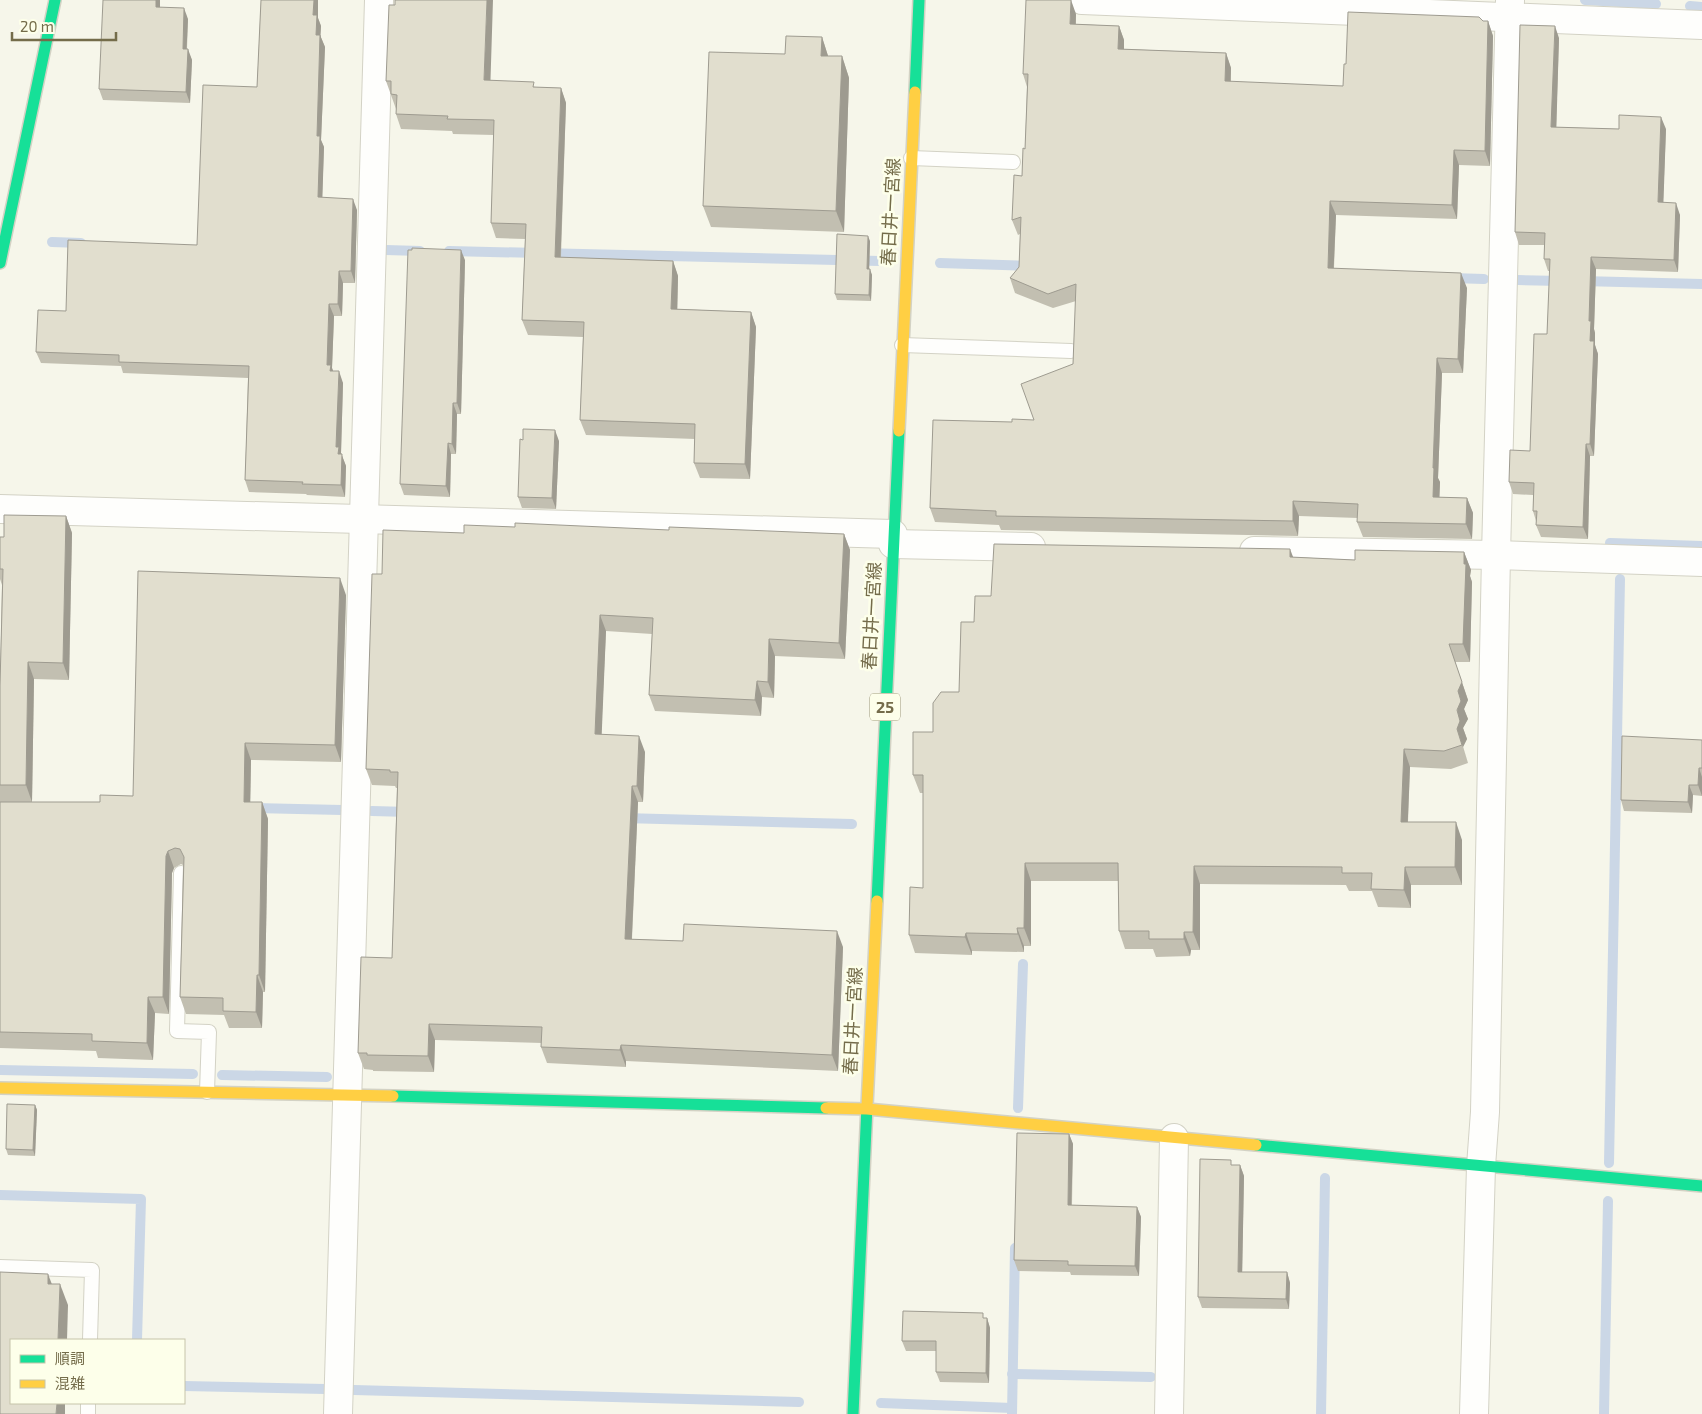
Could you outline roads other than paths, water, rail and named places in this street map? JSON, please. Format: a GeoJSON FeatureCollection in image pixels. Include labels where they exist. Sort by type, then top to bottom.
{"type":"FeatureCollection","features":[{"type":"Feature","properties":{"kind":"street"},"geometry":{"type":"LineString","coordinates":[[0,263],[55,0]]}},
{"type":"Feature","properties":{"kind":"street"},"geometry":{"type":"LineString","coordinates":[[338,1414],[379,0]]}},
{"type":"Feature","properties":{"kind":"street","name":"春日井一宮線"},"geometry":{"type":"LineString","coordinates":[[853,1414],[919,0]]}},
{"type":"Feature","properties":{"kind":"street"},"geometry":{"type":"LineString","coordinates":[[1082,0],[1510,8],[1702,25]]}},
{"type":"Feature","properties":{"kind":"street"},"geometry":{"type":"LineString","coordinates":[[1474,1414],[1481,1166],[1485,1103],[1496,555],[1510,8]]}},
{"type":"Feature","properties":{"kind":"street"},"geometry":{"type":"LineString","coordinates":[[0,509],[364,519],[893,539],[1052,547]]}},
{"type":"Feature","properties":{"kind":"street"},"geometry":{"type":"LineString","coordinates":[[1229,550],[1496,555],[1702,562]]}},
{"type":"Feature","properties":{"kind":"street"},"geometry":{"type":"LineString","coordinates":[[0,1088],[867,1109],[1702,1186]]}},
{"type":"Feature","properties":{"kind":"street"},"geometry":{"type":"LineString","coordinates":[[1169,1414],[1174,1138]]}},
{"type":"Feature","properties":{"kind":"lane"},"geometry":{"type":"LineString","coordinates":[[911,158],[1013,162]]}},
{"type":"Feature","properties":{"kind":"lane"},"geometry":{"type":"LineString","coordinates":[[902,345],[1071,351]]}},
{"type":"Feature","properties":{"kind":"lane"},"geometry":{"type":"LineString","coordinates":[[181,873],[177,1031],[209,1032],[207,1092]]}},
{"type":"Feature","properties":{"kind":"lane"},"geometry":{"type":"LineString","coordinates":[[0,1267],[92,1270],[90,1339]]}},
{"type":"Feature","properties":{"kind":"waterway"},"geometry":{"type":"LineString","coordinates":[[1585,0],[1656,4]]}},
{"type":"Feature","properties":{"kind":"waterway"},"geometry":{"type":"LineString","coordinates":[[1690,6],[1702,7]]}},
{"type":"Feature","properties":{"kind":"waterway"},"geometry":{"type":"LineString","coordinates":[[52,242],[81,243]]}},
{"type":"Feature","properties":{"kind":"waterway"},"geometry":{"type":"LineString","coordinates":[[386,250],[420,251]]}},
{"type":"Feature","properties":{"kind":"waterway"},"geometry":{"type":"LineString","coordinates":[[449,251],[880,261]]}},
{"type":"Feature","properties":{"kind":"waterway"},"geometry":{"type":"LineString","coordinates":[[940,263],[1031,266]]}},
{"type":"Feature","properties":{"kind":"waterway"},"geometry":{"type":"LineString","coordinates":[[1451,278],[1484,279]]}},
{"type":"Feature","properties":{"kind":"waterway"},"geometry":{"type":"LineString","coordinates":[[1518,280],[1562,281]]}},
{"type":"Feature","properties":{"kind":"waterway"},"geometry":{"type":"LineString","coordinates":[[1581,281],[1702,284]]}},
{"type":"Feature","properties":{"kind":"waterway"},"geometry":{"type":"LineString","coordinates":[[1610,543],[1702,546]]}},
{"type":"Feature","properties":{"kind":"waterway"},"geometry":{"type":"LineString","coordinates":[[1609,1163],[1620,579]]}},
{"type":"Feature","properties":{"kind":"waterway"},"geometry":{"type":"LineString","coordinates":[[251,808],[342,810]]}},
{"type":"Feature","properties":{"kind":"waterway"},"geometry":{"type":"LineString","coordinates":[[372,811],[409,812]]}},
{"type":"Feature","properties":{"kind":"waterway"},"geometry":{"type":"LineString","coordinates":[[623,818],[852,824]]}},
{"type":"Feature","properties":{"kind":"waterway"},"geometry":{"type":"LineString","coordinates":[[1018,1108],[1023,964]]}},
{"type":"Feature","properties":{"kind":"waterway"},"geometry":{"type":"LineString","coordinates":[[0,1070],[193,1074]]}},
{"type":"Feature","properties":{"kind":"waterway"},"geometry":{"type":"LineString","coordinates":[[222,1075],[327,1077]]}},
{"type":"Feature","properties":{"kind":"waterway"},"geometry":{"type":"LineString","coordinates":[[1321,1414],[1325,1178]]}},
{"type":"Feature","properties":{"kind":"waterway"},"geometry":{"type":"LineString","coordinates":[[0,1195],[141,1199],[137,1339]]}},
{"type":"Feature","properties":{"kind":"waterway"},"geometry":{"type":"LineString","coordinates":[[1604,1414],[1608,1201]]}},
{"type":"Feature","properties":{"kind":"waterway"},"geometry":{"type":"LineString","coordinates":[[1012,1414],[1015,1248]]}},
{"type":"Feature","properties":{"kind":"waterway"},"geometry":{"type":"LineString","coordinates":[[1012,1374],[1151,1377]]}},
{"type":"Feature","properties":{"kind":"waterway"},"geometry":{"type":"LineString","coordinates":[[185,1386],[325,1389]]}},
{"type":"Feature","properties":{"kind":"waterway"},"geometry":{"type":"LineString","coordinates":[[354,1390],[799,1402]]}},
{"type":"Feature","properties":{"kind":"waterway"},"geometry":{"type":"LineString","coordinates":[[881,1403],[1012,1408]]}}]}
